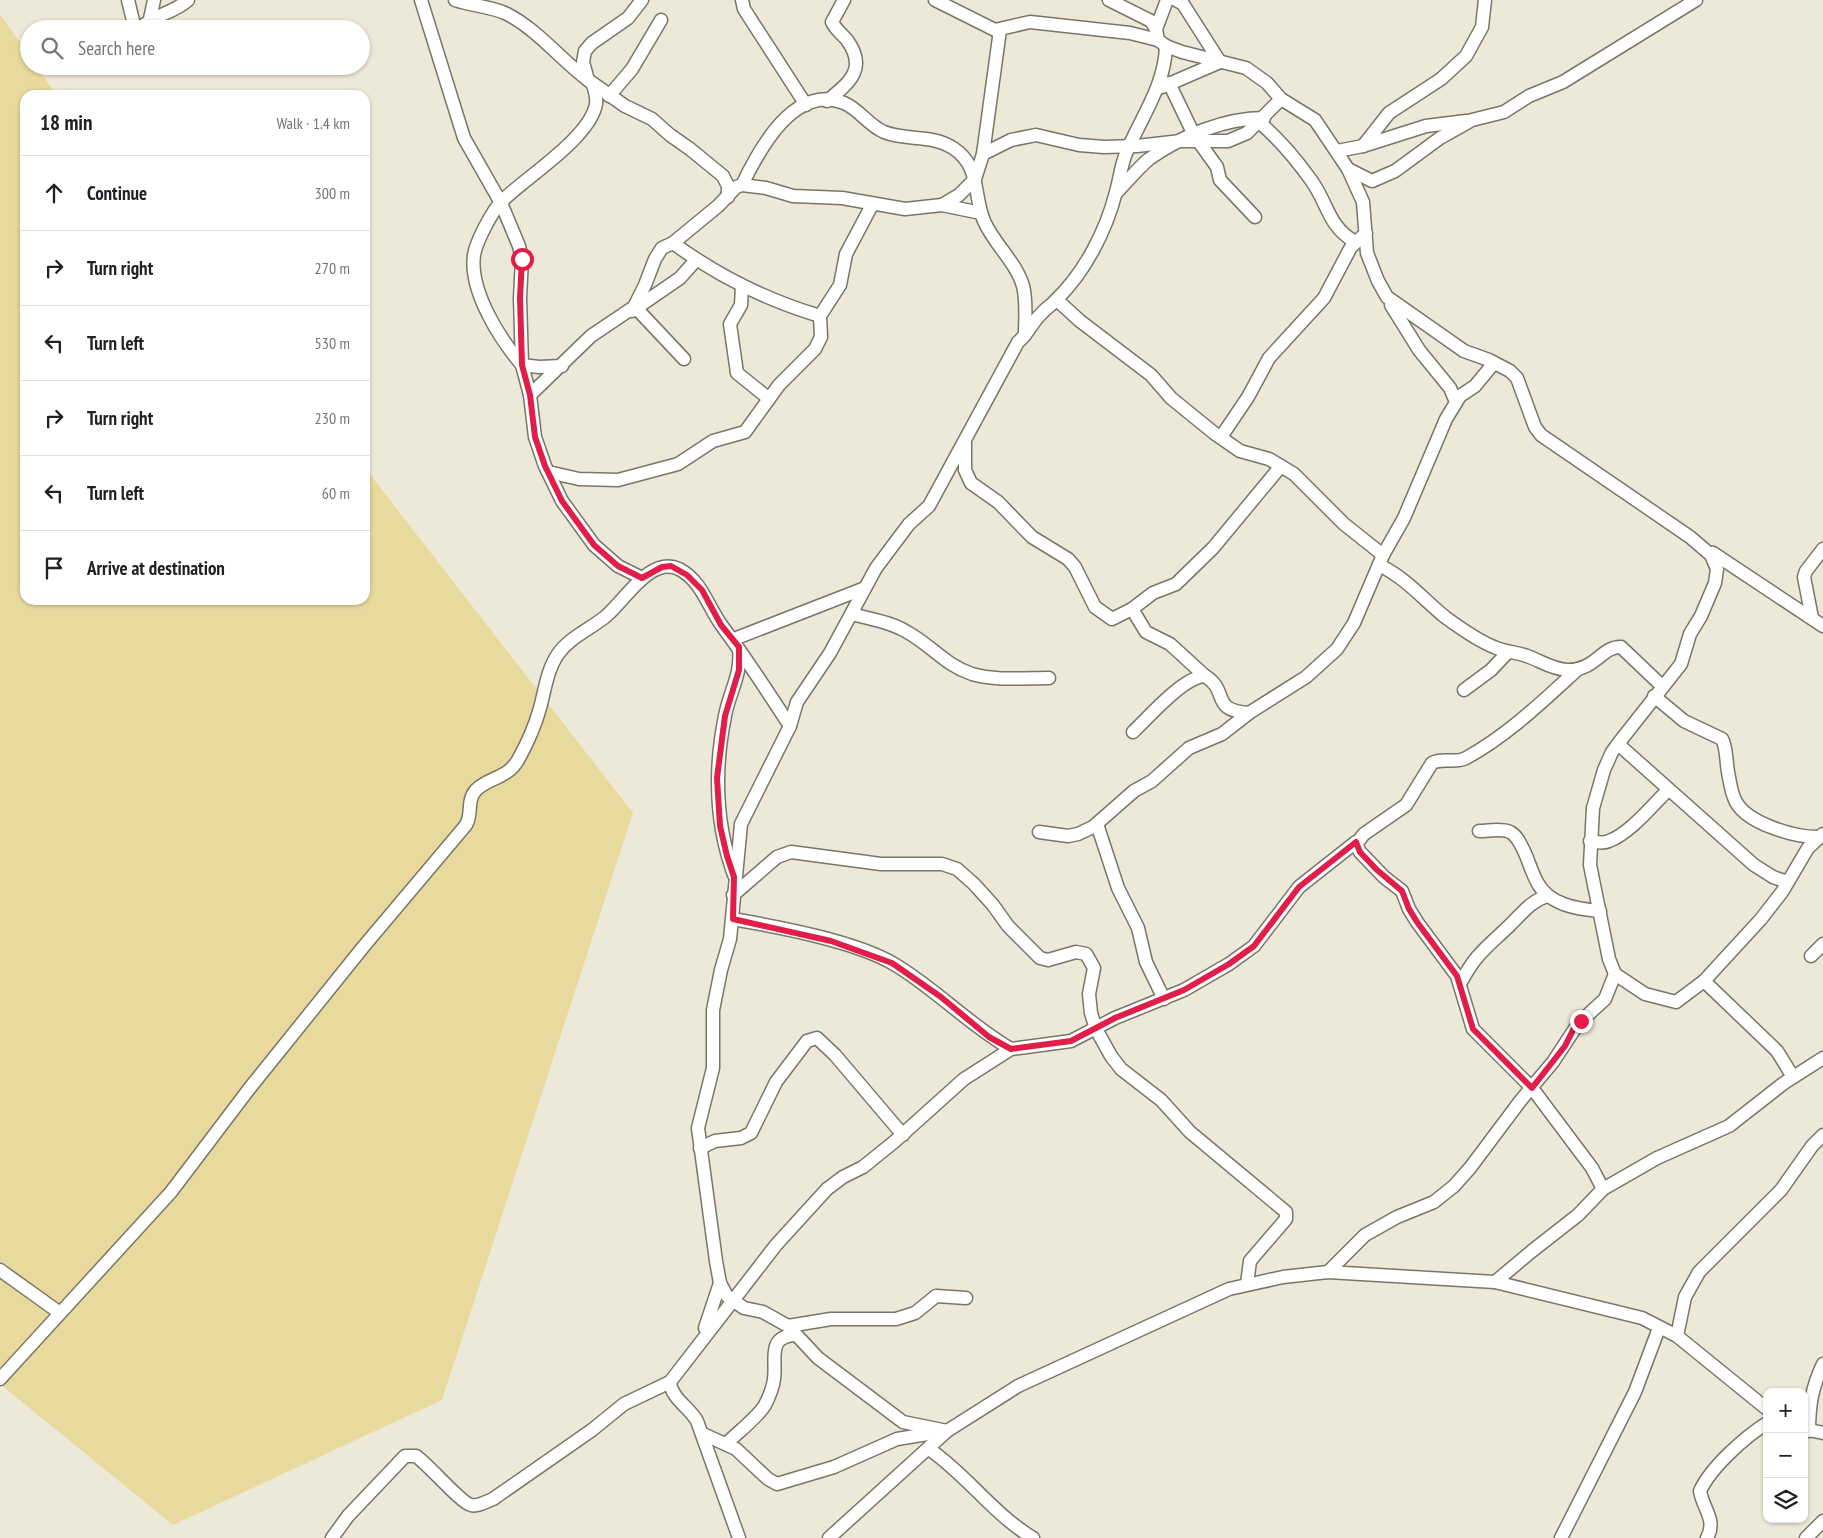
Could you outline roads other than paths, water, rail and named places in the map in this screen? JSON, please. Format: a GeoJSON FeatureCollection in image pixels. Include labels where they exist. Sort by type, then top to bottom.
{"type":"FeatureCollection","features":[{"type":"Feature","properties":{"kind":"street"},"geometry":{"type":"LineString","coordinates":[[128,0],[133,20]]}},
{"type":"Feature","properties":{"kind":"street"},"geometry":{"type":"LineString","coordinates":[[150,20],[154,0]]}},
{"type":"Feature","properties":{"kind":"street"},"geometry":{"type":"LineString","coordinates":[[150,20],[188,0]]}},
{"type":"Feature","properties":{"kind":"street"},"geometry":{"type":"LineString","coordinates":[[421,0],[464,138],[501,203],[522,259],[520,298],[522,365],[530,395],[535,437],[548,472],[562,501],[594,545],[618,566],[642,578]]}},
{"type":"Feature","properties":{"kind":"street"},"geometry":{"type":"LineString","coordinates":[[455,0],[498,11],[530,29],[568,65],[590,82],[609,96],[652,119],[670,135],[690,148],[722,176],[728,186],[728,197]]}},
{"type":"Feature","properties":{"kind":"street"},"geometry":{"type":"LineString","coordinates":[[562,366],[540,368],[522,365],[506,346],[481,297],[474,267],[474,254],[478,243],[501,203],[554,157],[579,132],[596,103],[583,62],[585,51],[592,43],[628,18],[642,0]]}},
{"type":"Feature","properties":{"kind":"street"},"geometry":{"type":"LineString","coordinates":[[827,100],[851,79],[857,66],[857,60],[851,45],[832,22],[844,0]]}},
{"type":"Feature","properties":{"kind":"street"},"geometry":{"type":"LineString","coordinates":[[935,0],[992,29],[1000,30],[1030,22],[1160,38],[1220,62],[1246,68],[1267,83],[1281,99],[1310,115],[1348,169],[1363,202]]}},
{"type":"Feature","properties":{"kind":"street"},"geometry":{"type":"LineString","coordinates":[[947,1431],[903,1422],[818,1358],[792,1330],[763,1312],[744,1308],[733,1302],[720,1283],[710,1227],[698,1123],[714,1068],[713,1010],[733,919],[734,877],[741,824],[790,726],[796,702],[830,653],[865,588],[893,543],[918,514],[929,506],[1018,342],[1025,337],[1033,322],[1056,300],[1080,272],[1094,248],[1116,193],[1122,164],[1163,86],[1166,61],[1160,38],[1151,22],[1109,0]]}},
{"type":"Feature","properties":{"kind":"street"},"geometry":{"type":"LineString","coordinates":[[1160,38],[1167,0]]}},
{"type":"Feature","properties":{"kind":"street"},"geometry":{"type":"LineString","coordinates":[[1176,0],[1183,4],[1220,62]]}},
{"type":"Feature","properties":{"kind":"street"},"geometry":{"type":"LineString","coordinates":[[1363,146],[1389,114],[1441,79],[1466,56],[1482,27],[1485,0]]}},
{"type":"Feature","properties":{"kind":"street"},"geometry":{"type":"LineString","coordinates":[[1337,151],[1363,146],[1426,126],[1472,120],[1504,112],[1529,96],[1563,82],[1696,0]]}},
{"type":"Feature","properties":{"kind":"street"},"geometry":{"type":"LineString","coordinates":[[743,1],[744,9],[806,105]]}},
{"type":"Feature","properties":{"kind":"street"},"geometry":{"type":"LineString","coordinates":[[609,96],[632,69],[661,20]]}},
{"type":"Feature","properties":{"kind":"street"},"geometry":{"type":"LineString","coordinates":[[942,205],[959,195],[975,179],[983,154],[1000,30]]}},
{"type":"Feature","properties":{"kind":"street"},"geometry":{"type":"LineString","coordinates":[[1163,86],[1220,62]]}},
{"type":"Feature","properties":{"kind":"street"},"geometry":{"type":"LineString","coordinates":[[1163,86],[1217,168],[1220,180],[1255,217]]}},
{"type":"Feature","properties":{"kind":"street"},"geometry":{"type":"LineString","coordinates":[[1261,120],[1281,99]]}},
{"type":"Feature","properties":{"kind":"street"},"geometry":{"type":"LineString","coordinates":[[742,185],[770,134],[787,117],[806,105],[827,100],[845,103],[885,132],[944,143],[964,156],[970,164],[975,179],[981,212],[989,230],[1021,282],[1025,304],[1025,337]]}},
{"type":"Feature","properties":{"kind":"street"},"geometry":{"type":"LineString","coordinates":[[983,154],[1011,140],[1036,135],[1079,145],[1130,146],[1181,141],[1196,138],[1242,119],[1261,120],[1311,180],[1338,231],[1355,242]]}},
{"type":"Feature","properties":{"kind":"street"},"geometry":{"type":"LineString","coordinates":[[1456,402],[1450,388],[1419,350],[1371,267],[1367,252],[1363,202],[1365,191],[1372,181],[1395,171],[1440,138],[1472,120]]}},
{"type":"Feature","properties":{"kind":"street"},"geometry":{"type":"LineString","coordinates":[[986,132],[1011,140]]}},
{"type":"Feature","properties":{"kind":"street"},"geometry":{"type":"LineString","coordinates":[[1116,193],[1148,160],[1181,141]]}},
{"type":"Feature","properties":{"kind":"street"},"geometry":{"type":"LineString","coordinates":[[1348,169],[1372,181]]}},
{"type":"Feature","properties":{"kind":"street"},"geometry":{"type":"LineString","coordinates":[[632,311],[655,259],[662,248],[673,243],[728,197],[736,187],[742,185],[766,188],[793,196],[842,198],[872,205],[905,209],[942,205],[981,212]]}},
{"type":"Feature","properties":{"kind":"street"},"geometry":{"type":"LineString","coordinates":[[548,472],[579,479],[613,480],[664,468],[690,457],[713,441],[745,432],[768,398],[815,349],[821,337],[820,316],[840,285],[846,254],[872,205]]}},
{"type":"Feature","properties":{"kind":"street"},"geometry":{"type":"LineString","coordinates":[[1221,437],[1248,397],[1269,358],[1324,298],[1355,242],[1366,233]]}},
{"type":"Feature","properties":{"kind":"street"},"geometry":{"type":"LineString","coordinates":[[673,243],[696,260],[742,287],[791,307],[820,316]]}},
{"type":"Feature","properties":{"kind":"street"},"geometry":{"type":"LineString","coordinates":[[530,395],[591,336],[680,278],[696,260]]}},
{"type":"Feature","properties":{"kind":"street"},"geometry":{"type":"LineString","coordinates":[[742,287],[742,305],[730,324],[737,373],[768,398]]}},
{"type":"Feature","properties":{"kind":"street"},"geometry":{"type":"LineString","coordinates":[[1387,297],[1464,351],[1510,371],[1517,378],[1535,427],[1541,435],[1690,537],[1711,555],[1717,569],[1712,590],[1701,616],[1690,634],[1681,664],[1618,744],[1608,761],[1597,793],[1590,841],[1590,865],[1609,959],[1617,980],[1645,994],[1676,1002],[1704,981],[1761,918],[1782,892],[1808,848],[1822,834]]}},
{"type":"Feature","properties":{"kind":"street"},"geometry":{"type":"LineString","coordinates":[[1056,300],[1080,321],[1151,375],[1182,409],[1240,451],[1269,459],[1309,487],[1381,560],[1453,623],[1490,646],[1527,656],[1559,669],[1578,669],[1594,663],[1611,648],[1621,647],[1684,721],[1722,739],[1733,796],[1740,808],[1748,816],[1756,821],[1789,832],[1822,834]]}},
{"type":"Feature","properties":{"kind":"street"},"geometry":{"type":"LineString","coordinates":[[632,311],[684,359]]}},
{"type":"Feature","properties":{"kind":"street"},"geometry":{"type":"LineString","coordinates":[[1039,832],[1068,836],[1078,834],[1097,824],[1127,796],[1152,781],[1189,748],[1222,734],[1249,713],[1306,677],[1337,650],[1354,624],[1381,560],[1404,518],[1437,438],[1456,402],[1464,392],[1482,379],[1494,363]]}},
{"type":"Feature","properties":{"kind":"street"},"geometry":{"type":"LineString","coordinates":[[964,440],[965,470],[972,483],[998,502],[1032,537],[1068,559],[1075,567],[1092,602],[1108,618],[1115,619],[1132,610],[1153,593],[1176,584],[1213,548],[1281,466]]}},
{"type":"Feature","properties":{"kind":"street"},"geometry":{"type":"LineString","coordinates":[[1812,618],[1804,577],[1806,571],[1823,549]]}},
{"type":"Feature","properties":{"kind":"street"},"geometry":{"type":"LineString","coordinates":[[1711,555],[1713,554],[1823,626]]}},
{"type":"Feature","properties":{"kind":"street"},"geometry":{"type":"LineString","coordinates":[[0,1379],[171,1192],[249,1089],[364,946],[466,825],[469,819],[471,796],[478,788],[506,774],[516,763],[535,724],[545,685],[558,654],[606,616],[642,578],[662,567],[671,566],[679,569],[702,590],[721,625],[736,643],[790,726]]}},
{"type":"Feature","properties":{"kind":"street"},"geometry":{"type":"LineString","coordinates":[[736,643],[865,588]]}},
{"type":"Feature","properties":{"kind":"street"},"geometry":{"type":"LineString","coordinates":[[1132,610],[1146,632],[1170,644],[1215,683],[1223,704],[1227,709],[1249,713]]}},
{"type":"Feature","properties":{"kind":"street"},"geometry":{"type":"LineString","coordinates":[[852,614],[904,630],[942,659],[970,673],[997,678],[1049,678]]}},
{"type":"Feature","properties":{"kind":"street"},"geometry":{"type":"LineString","coordinates":[[734,877],[720,826],[717,778],[725,716],[739,670],[736,643]]}},
{"type":"Feature","properties":{"kind":"street"},"geometry":{"type":"LineString","coordinates":[[1464,690],[1491,670],[1508,652]]}},
{"type":"Feature","properties":{"kind":"street"},"geometry":{"type":"LineString","coordinates":[[332,1538],[348,1516],[405,1456],[416,1456],[438,1474],[462,1500],[469,1505],[478,1505],[493,1499],[592,1430],[624,1404],[670,1382],[776,1245],[827,1189],[843,1177],[863,1167],[903,1135],[949,1091],[1011,1049],[1071,1041],[1124,1014],[1164,999],[1224,967],[1254,946],[1299,887],[1406,805],[1432,763],[1443,760],[1457,761],[1474,752],[1517,723],[1578,669]]}},
{"type":"Feature","properties":{"kind":"street"},"geometry":{"type":"LineString","coordinates":[[1133,732],[1185,684],[1205,676]]}},
{"type":"Feature","properties":{"kind":"street"},"geometry":{"type":"LineString","coordinates":[[1618,744],[1754,865],[1773,877],[1787,882]]}},
{"type":"Feature","properties":{"kind":"street"},"geometry":{"type":"LineString","coordinates":[[1590,841],[1602,843],[1612,840],[1626,831],[1668,790]]}},
{"type":"Feature","properties":{"kind":"street"},"geometry":{"type":"LineString","coordinates":[[1097,824],[1118,888],[1138,928],[1146,962],[1164,999]]}},
{"type":"Feature","properties":{"kind":"street"},"geometry":{"type":"LineString","coordinates":[[1479,831],[1500,830],[1515,836],[1525,852],[1536,881],[1547,896],[1568,906],[1600,911]]}},
{"type":"Feature","properties":{"kind":"street"},"geometry":{"type":"LineString","coordinates":[[1356,842],[1360,852],[1377,870],[1402,891],[1409,909],[1417,922],[1461,982],[1473,1029],[1532,1088],[1592,1168],[1603,1189]]}},
{"type":"Feature","properties":{"kind":"street"},"geometry":{"type":"LineString","coordinates":[[733,895],[777,857],[791,852],[808,853],[863,863],[911,866],[935,863],[951,866],[974,884],[993,905],[1008,926],[1040,958],[1048,960],[1076,952],[1089,956],[1094,968],[1089,1001],[1096,1029],[1111,1056],[1122,1068],[1161,1100],[1190,1132],[1286,1212],[1286,1219],[1250,1261],[1247,1284]]}},
{"type":"Feature","properties":{"kind":"street"},"geometry":{"type":"LineString","coordinates":[[1461,982],[1477,956],[1489,942],[1529,904],[1547,896]]}},
{"type":"Feature","properties":{"kind":"street"},"geometry":{"type":"LineString","coordinates":[[733,919],[831,941],[892,963],[941,997],[989,1037],[1011,1049]]}},
{"type":"Feature","properties":{"kind":"street"},"geometry":{"type":"LineString","coordinates":[[1811,956],[1823,944]]}},
{"type":"Feature","properties":{"kind":"street"},"geometry":{"type":"LineString","coordinates":[[1328,1272],[1354,1244],[1376,1227],[1423,1208],[1445,1194],[1470,1168],[1565,1046],[1574,1028],[1601,1004],[1617,980]]}},
{"type":"Feature","properties":{"kind":"street"},"geometry":{"type":"LineString","coordinates":[[1704,981],[1777,1051],[1793,1077]]}},
{"type":"Feature","properties":{"kind":"street"},"geometry":{"type":"LineString","coordinates":[[700,1148],[715,1141],[741,1138],[751,1133],[776,1082],[807,1041],[817,1038],[903,1135]]}},
{"type":"Feature","properties":{"kind":"street"},"geometry":{"type":"LineString","coordinates":[[1495,1282],[1578,1216],[1603,1189],[1657,1158],[1730,1126],[1793,1077],[1823,1058]]}},
{"type":"Feature","properties":{"kind":"street"},"geometry":{"type":"LineString","coordinates":[[1677,1336],[1685,1297],[1699,1272],[1781,1190],[1812,1146],[1823,1135]]}},
{"type":"Feature","properties":{"kind":"street"},"geometry":{"type":"LineString","coordinates":[[0,1270],[60,1312]]}},
{"type":"Feature","properties":{"kind":"street"},"geometry":{"type":"LineString","coordinates":[[830,1538],[947,1431],[1018,1386],[1229,1289],[1247,1284],[1328,1272],[1495,1282],[1642,1318],[1677,1336],[1763,1406]]}},
{"type":"Feature","properties":{"kind":"street"},"geometry":{"type":"LineString","coordinates":[[700,1341],[720,1283]]}},
{"type":"Feature","properties":{"kind":"street"},"geometry":{"type":"LineString","coordinates":[[726,1444],[762,1410],[773,1386],[774,1348],[792,1330],[831,1319],[873,1321],[896,1319],[915,1312],[936,1296],[966,1298]]}},
{"type":"Feature","properties":{"kind":"street"},"geometry":{"type":"LineString","coordinates":[[1561,1538],[1635,1392],[1659,1328]]}},
{"type":"Feature","properties":{"kind":"street"},"geometry":{"type":"LineString","coordinates":[[1808,1417],[1812,1389],[1823,1364]]}},
{"type":"Feature","properties":{"kind":"street"},"geometry":{"type":"LineString","coordinates":[[670,1382],[674,1394],[694,1415],[703,1434],[739,1538]]}},
{"type":"Feature","properties":{"kind":"street"},"geometry":{"type":"LineString","coordinates":[[1707,1538],[1712,1527],[1700,1491],[1705,1480],[1736,1447],[1763,1426]]}},
{"type":"Feature","properties":{"kind":"street"},"geometry":{"type":"LineString","coordinates":[[1808,1430],[1823,1433]]}},
{"type":"Feature","properties":{"kind":"street"},"geometry":{"type":"LineString","coordinates":[[703,1434],[743,1454],[768,1479],[777,1484],[834,1467],[897,1439],[947,1431]]}},
{"type":"Feature","properties":{"kind":"street"},"geometry":{"type":"LineString","coordinates":[[929,1449],[953,1466],[1012,1524],[1033,1538]]}},
{"type":"Feature","properties":{"kind":"street"},"geometry":{"type":"LineString","coordinates":[[1806,1538],[1823,1521]]}}]}
